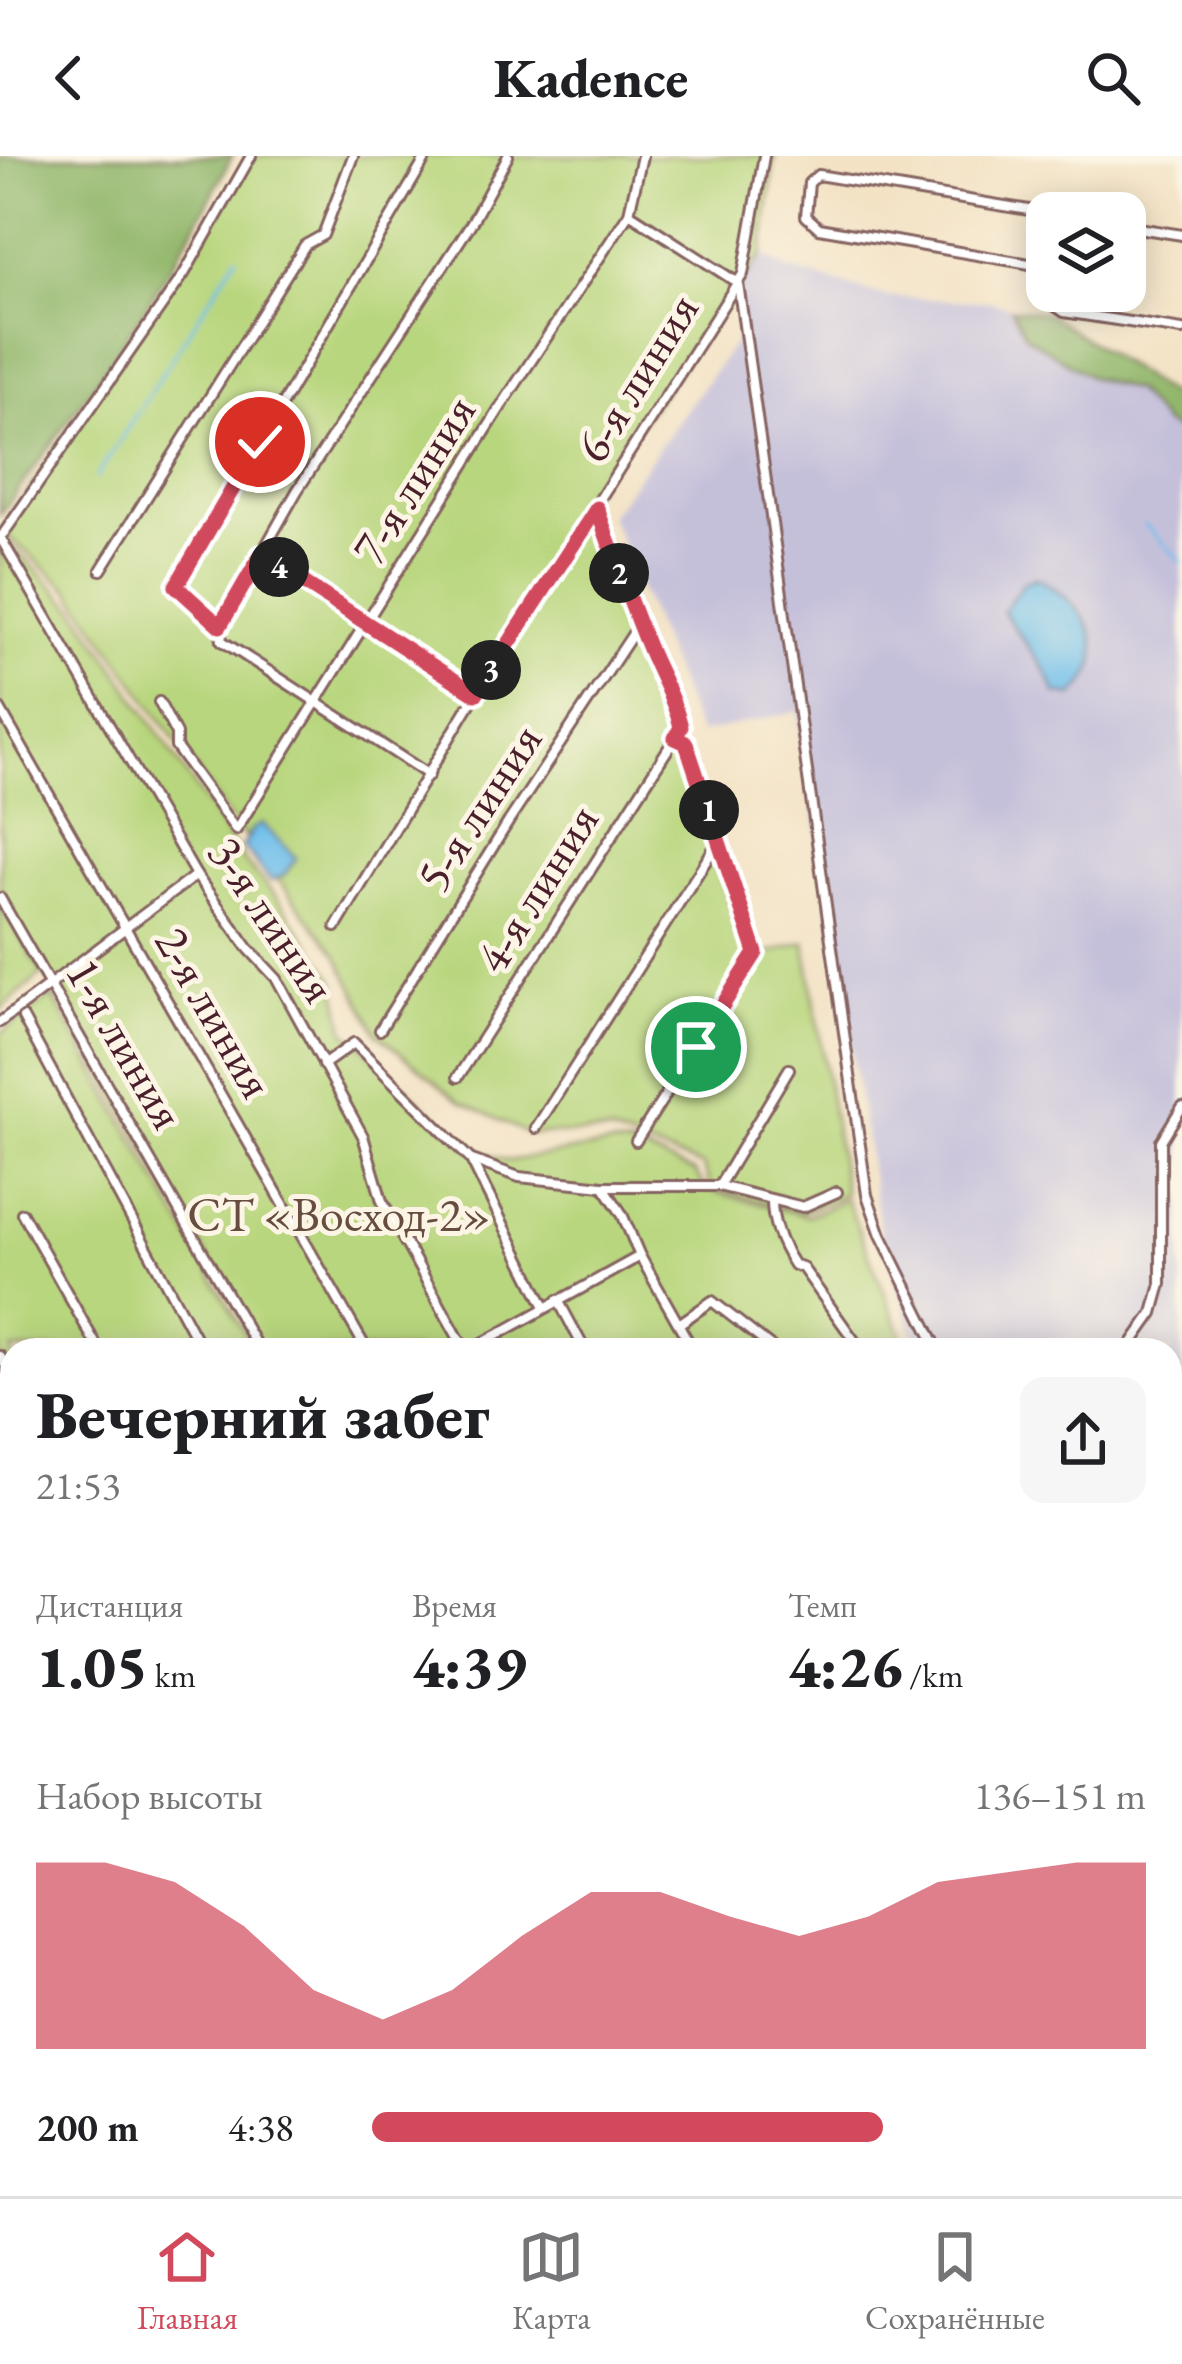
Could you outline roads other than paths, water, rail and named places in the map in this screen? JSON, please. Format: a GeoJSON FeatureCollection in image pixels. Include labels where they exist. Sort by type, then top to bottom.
{"type":"FeatureCollection","features":[{"type":"Feature","properties":{"kind":"street"},"geometry":{"type":"LineString","coordinates":[[2,535],[184,274],[251,156]]}},
{"type":"Feature","properties":{"kind":"street"},"geometry":{"type":"LineString","coordinates":[[101,570],[304,245],[323,235],[353,156]]}},
{"type":"Feature","properties":{"kind":"street"},"geometry":{"type":"LineString","coordinates":[[220,626],[176,586],[427,156]]}},
{"type":"Feature","properties":{"kind":"street"},"geometry":{"type":"LineString","coordinates":[[429,775],[222,641],[220,626],[297,490],[472,222],[508,156]]}},
{"type":"Feature","properties":{"kind":"street","name":"7-я линия"},"geometry":{"type":"LineString","coordinates":[[159,702],[176,734],[176,747],[236,830],[628,213],[642,156]]}},
{"type":"Feature","properties":{"kind":"street","name":"6-я линия"},"geometry":{"type":"LineString","coordinates":[[336,927],[476,694],[737,283],[749,254],[764,156]]}},
{"type":"Feature","properties":{"kind":"street"},"geometry":{"type":"LineString","coordinates":[[1026,210],[818,176],[809,183],[806,216],[819,228],[1026,263]]}},
{"type":"Feature","properties":{"kind":"street"},"geometry":{"type":"LineString","coordinates":[[628,213],[737,283],[867,1196],[932,1338]]}},
{"type":"Feature","properties":{"kind":"street"},"geometry":{"type":"LineString","coordinates":[[1146,229],[1182,235]]}},
{"type":"Feature","properties":{"kind":"street"},"geometry":{"type":"LineString","coordinates":[[1064,312],[1182,329]]}},
{"type":"Feature","properties":{"kind":"street"},"geometry":{"type":"LineString","coordinates":[[597,508],[639,625],[662,681],[674,697],[681,727],[675,738],[686,743],[756,953],[636,1141]]}},
{"type":"Feature","properties":{"kind":"street","name":"3-я линия"},"geometry":{"type":"LineString","coordinates":[[2,535],[196,875],[249,949],[277,979],[362,1136],[382,1201],[465,1338]]}},
{"type":"Feature","properties":{"kind":"street"},"geometry":{"type":"LineString","coordinates":[[261,555],[476,694]]}},
{"type":"Feature","properties":{"kind":"street","name":"5-я линия"},"geometry":{"type":"LineString","coordinates":[[380,1030],[509,821],[639,625]]}},
{"type":"Feature","properties":{"kind":"street","name":"2-я линия"},"geometry":{"type":"LineString","coordinates":[[0,710],[360,1338]]}},
{"type":"Feature","properties":{"kind":"street","name":"4-я линия"},"geometry":{"type":"LineString","coordinates":[[458,1077],[675,738]]}},
{"type":"Feature","properties":{"kind":"street"},"geometry":{"type":"LineString","coordinates":[[536,1128],[719,841]]}},
{"type":"Feature","properties":{"kind":"street"},"geometry":{"type":"LineString","coordinates":[[0,1022],[196,875]]}},
{"type":"Feature","properties":{"kind":"street","name":"1-я линия"},"geometry":{"type":"LineString","coordinates":[[0,898],[252,1338]]}},
{"type":"Feature","properties":{"kind":"street"},"geometry":{"type":"LineString","coordinates":[[22,1018],[195,1338]]}},
{"type":"Feature","properties":{"kind":"street"},"geometry":{"type":"LineString","coordinates":[[323,1065],[353,1043],[471,1160],[545,1307]]}},
{"type":"Feature","properties":{"kind":"street"},"geometry":{"type":"LineString","coordinates":[[715,1184],[789,1069]]}},
{"type":"Feature","properties":{"kind":"street"},"geometry":{"type":"LineString","coordinates":[[1135,1338],[1153,1313],[1161,1284],[1161,1141],[1182,1107]]}},
{"type":"Feature","properties":{"kind":"street"},"geometry":{"type":"LineString","coordinates":[[471,1160],[518,1177],[603,1186],[715,1184],[802,1208],[837,1192]]}},
{"type":"Feature","properties":{"kind":"street"},"geometry":{"type":"LineString","coordinates":[[603,1186],[687,1338]]}},
{"type":"Feature","properties":{"kind":"street"},"geometry":{"type":"LineString","coordinates":[[772,1201],[776,1230],[788,1256],[802,1267],[852,1338]]}},
{"type":"Feature","properties":{"kind":"street"},"geometry":{"type":"LineString","coordinates":[[22,1213],[92,1338]]}},
{"type":"Feature","properties":{"kind":"street"},"geometry":{"type":"LineString","coordinates":[[491,1338],[640,1256]]}},
{"type":"Feature","properties":{"kind":"street"},"geometry":{"type":"LineString","coordinates":[[558,1300],[579,1338]]}},
{"type":"Feature","properties":{"kind":"street"},"geometry":{"type":"LineString","coordinates":[[679,1324],[712,1301],[760,1338]]}},
{"type":"Feature","properties":{"kind":"water"},"geometry":{"type":"Polygon","coordinates":[[[1036,578],[1068,600],[1090,629],[1094,662],[1073,696],[1056,693],[1046,671],[1003,612],[1023,583],[1036,578]]]}},
{"type":"Feature","properties":{"kind":"water"},"geometry":{"type":"Polygon","coordinates":[[[262,824],[296,858],[284,875],[271,881],[243,847],[252,829],[262,824]]]}},
{"type":"Feature","properties":{"kind":"waterway"},"geometry":{"type":"LineString","coordinates":[[96,478],[237,256]]}},
{"type":"Feature","properties":{"kind":"waterway"},"geometry":{"type":"LineString","coordinates":[[1144,524],[1182,562]]}},
{"type":"Feature","properties":{"kind":"park label","name":"СТ «Восход-2»"},"geometry":{"type":"Point","coordinates":[339,1214]}}]}
